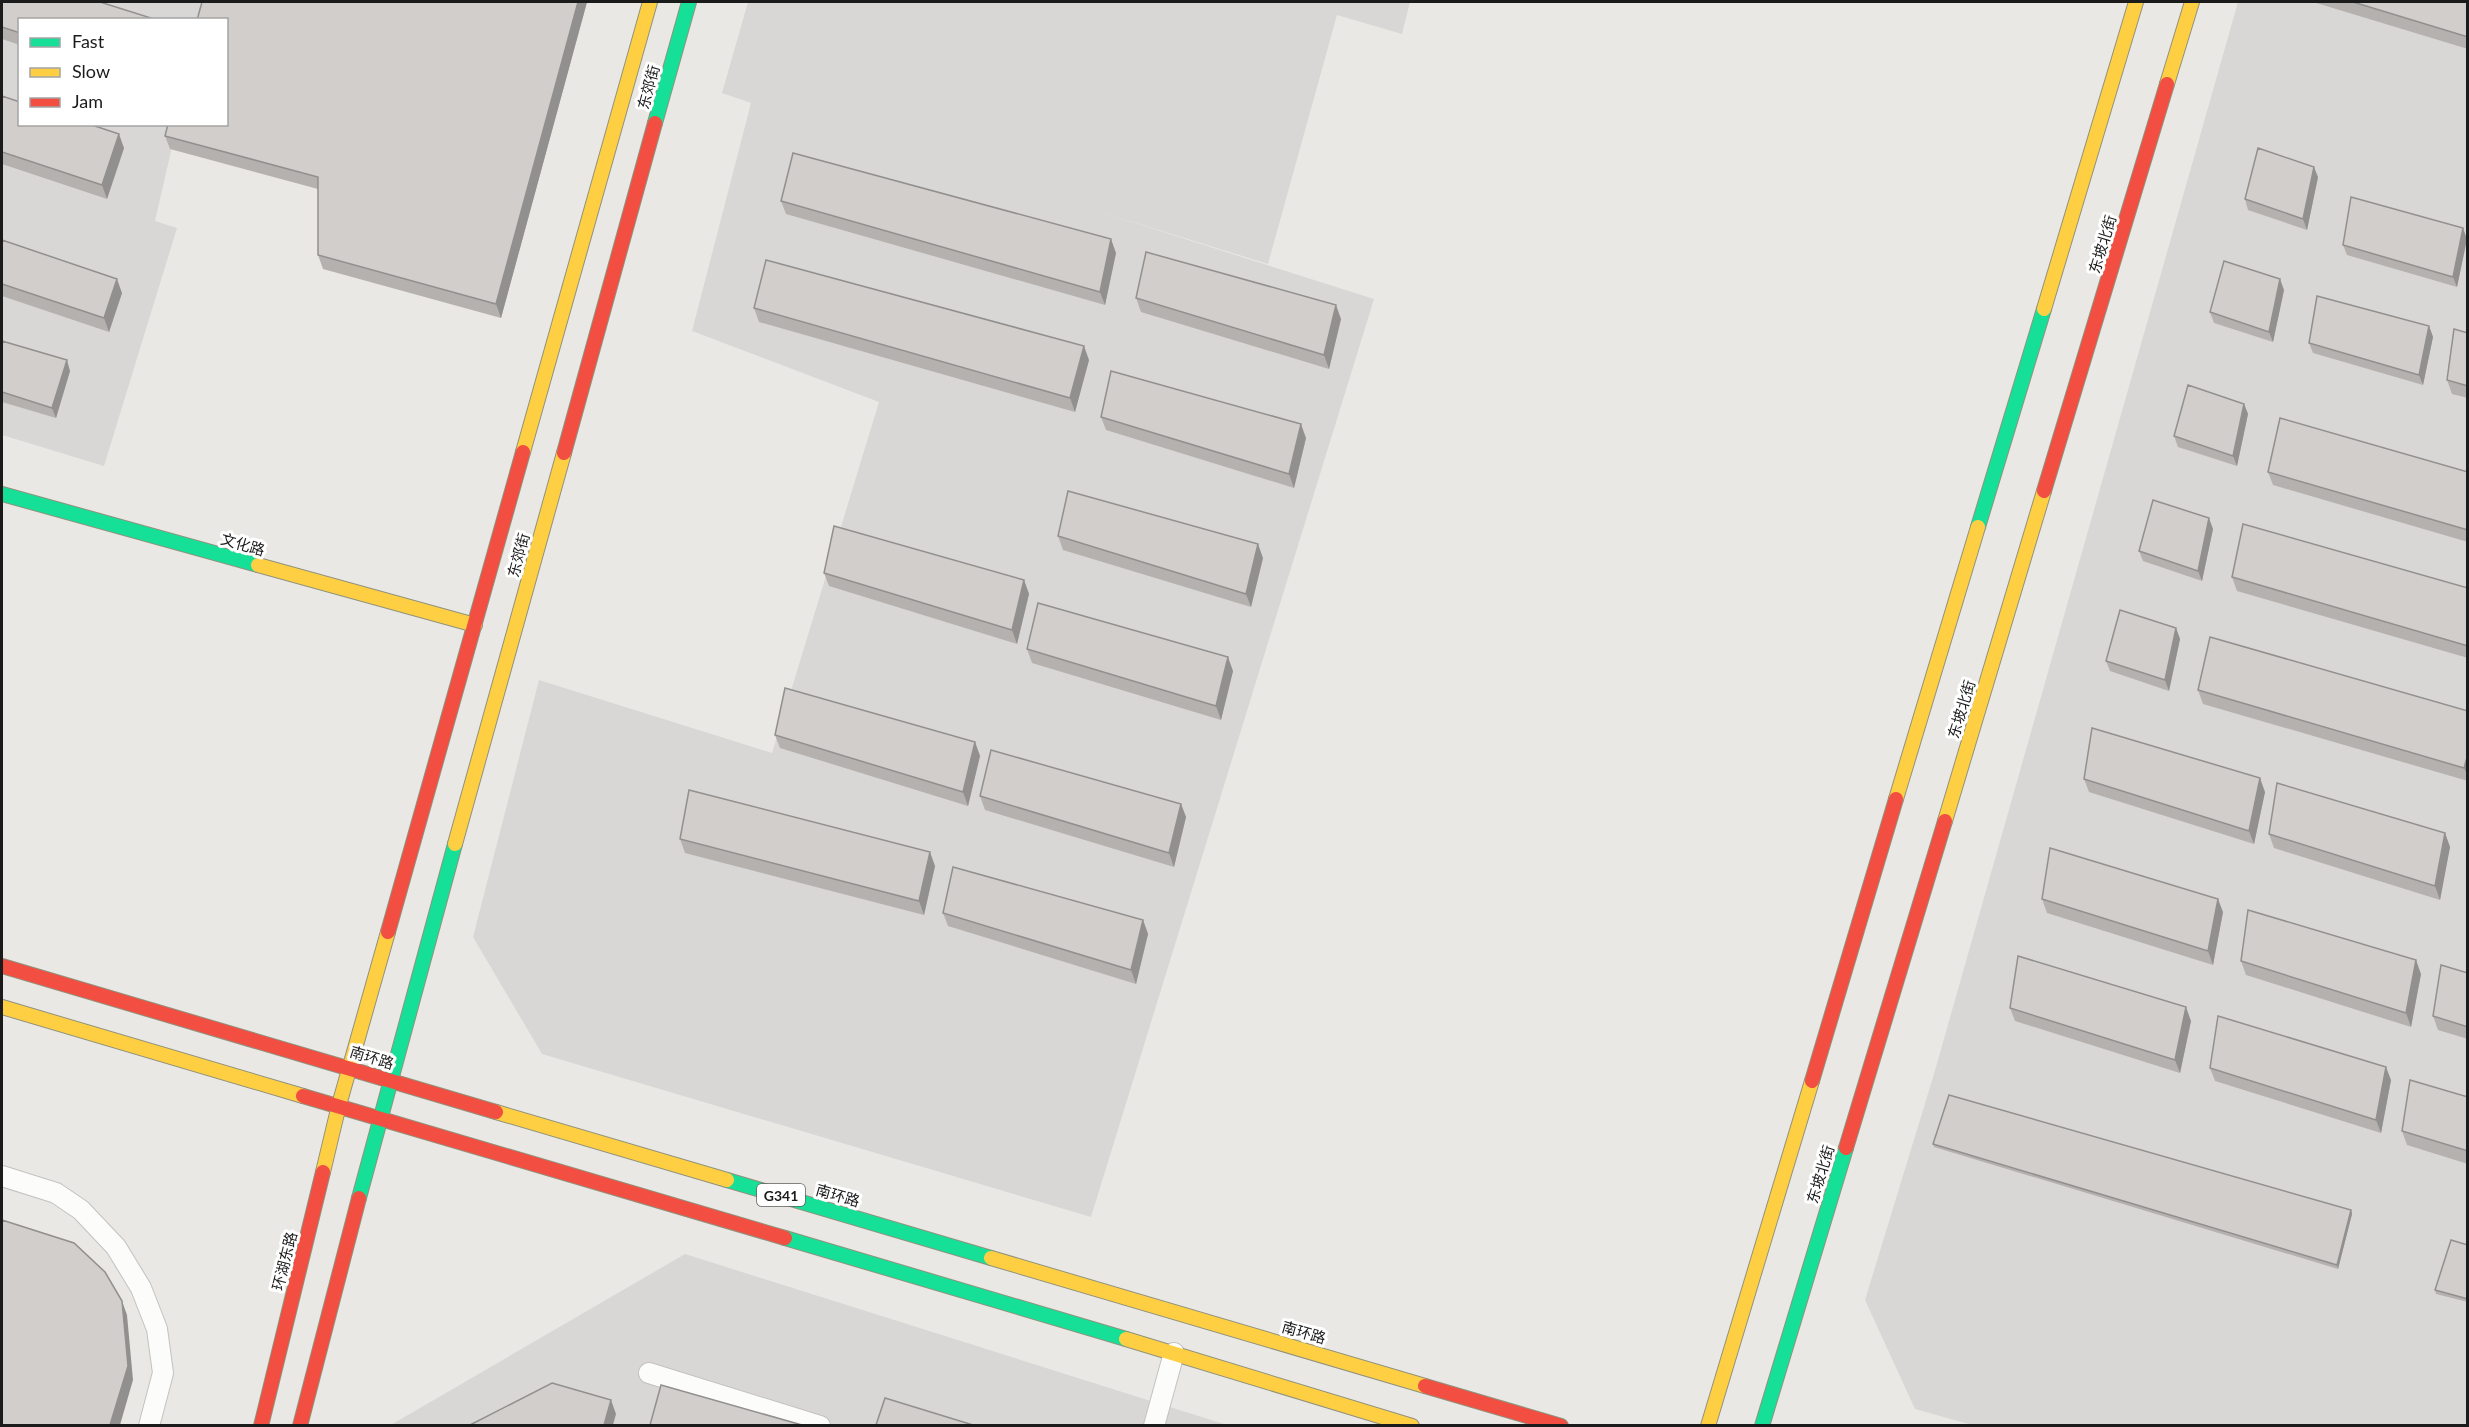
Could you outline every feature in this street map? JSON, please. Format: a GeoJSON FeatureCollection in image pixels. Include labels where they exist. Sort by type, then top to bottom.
{"type":"FeatureCollection","features":[{"type":"Feature","properties":{"kind":"main road","name":"东郊街"},"geometry":{"type":"LineString","coordinates":[[339,1105],[650,2]]}},
{"type":"Feature","properties":{"kind":"main road","name":"东郊街"},"geometry":{"type":"LineString","coordinates":[[381,1118],[688,2]]}},
{"type":"Feature","properties":{"kind":"main road"},"geometry":{"type":"LineString","coordinates":[[1708,1425],[2136,2]]}},
{"type":"Feature","properties":{"kind":"main road","name":"东坡北街"},"geometry":{"type":"LineString","coordinates":[[1762,1425],[2192,2]]}},
{"type":"Feature","properties":{"kind":"main road","name":"文化路"},"geometry":{"type":"LineString","coordinates":[[2,494],[475,625]]}},
{"type":"Feature","properties":{"kind":"main road","name":"南环路"},"geometry":{"type":"LineString","coordinates":[[2,966],[1561,1425]]}},
{"type":"Feature","properties":{"kind":"main road"},"geometry":{"type":"LineString","coordinates":[[2,1006],[1413,1425]]}},
{"type":"Feature","properties":{"kind":"main road","name":"环湖东路"},"geometry":{"type":"LineString","coordinates":[[261,1425],[339,1105]]}},
{"type":"Feature","properties":{"kind":"main road"},"geometry":{"type":"LineString","coordinates":[[300,1425],[381,1118]]}},
{"type":"Feature","properties":{"kind":"street"},"geometry":{"type":"LineString","coordinates":[[2,1176],[56,1193],[81,1210],[116,1248],[141,1288],[157,1329],[163,1373],[149,1425]]}},
{"type":"Feature","properties":{"kind":"street"},"geometry":{"type":"LineString","coordinates":[[1154,1425],[1174,1353]]}},
{"type":"Feature","properties":{"kind":"street"},"geometry":{"type":"LineString","coordinates":[[650,1373],[820,1425]]}},
{"type":"Feature","properties":{"kind":"shaded area"},"geometry":{"type":"Polygon","coordinates":[[[2,2],[211,2],[206,18],[18,18],[18,126],[177,126],[155,221],[177,228],[104,466],[2,435],[2,2]]]}},
{"type":"Feature","properties":{"kind":"shaded area"},"geometry":{"type":"Polygon","coordinates":[[[748,2],[1410,2],[1402,34],[1337,15],[1268,264],[1091,209],[1374,299],[1091,1217],[542,1054],[473,937],[539,680],[772,753],[879,402],[692,331],[751,103],[722,93],[748,2]]]}},
{"type":"Feature","properties":{"kind":"shaded area"},"geometry":{"type":"Polygon","coordinates":[[[2238,2],[2467,2],[2467,1425],[1972,1425],[1915,1409],[1865,1300],[1934,1074],[2238,2]]]}},
{"type":"Feature","properties":{"kind":"shaded area"},"geometry":{"type":"Polygon","coordinates":[[[685,1254],[1227,1425],[389,1426],[685,1254]]]}},
{"type":"Feature","properties":{"kind":"building"},"geometry":{"type":"Polygon","coordinates":[[[2,2],[100,2],[151,18],[18,18],[18,32],[2,27],[2,2]]]}},
{"type":"Feature","properties":{"kind":"building"},"geometry":{"type":"Polygon","coordinates":[[[202,2],[578,2],[496,304],[318,255],[318,177],[165,136],[168,126],[228,126],[228,18],[198,18],[202,2]]]}},
{"type":"Feature","properties":{"kind":"building"},"geometry":{"type":"Polygon","coordinates":[[[2353,2],[2468,2],[2468,37],[2353,2]]]}},
{"type":"Feature","properties":{"kind":"building"},"geometry":{"type":"Polygon","coordinates":[[[2,96],[18,101],[18,126],[95,126],[119,134],[102,185],[2,152],[2,96]]]}},
{"type":"Feature","properties":{"kind":"building"},"geometry":{"type":"Polygon","coordinates":[[[2258,148],[2314,167],[2303,219],[2245,199],[2258,148]]]}},
{"type":"Feature","properties":{"kind":"building"},"geometry":{"type":"Polygon","coordinates":[[[793,153],[1111,239],[1100,292],[781,201],[793,153]]]}},
{"type":"Feature","properties":{"kind":"building"},"geometry":{"type":"Polygon","coordinates":[[[2351,197],[2463,228],[2453,277],[2343,245],[2351,197]]]}},
{"type":"Feature","properties":{"kind":"building"},"geometry":{"type":"Polygon","coordinates":[[[2,240],[117,279],[104,318],[2,284],[2,240]]]}},
{"type":"Feature","properties":{"kind":"building"},"geometry":{"type":"Polygon","coordinates":[[[1146,252],[1336,305],[1324,355],[1136,298],[1146,252]]]}},
{"type":"Feature","properties":{"kind":"building"},"geometry":{"type":"Polygon","coordinates":[[[766,260],[1084,346],[1070,398],[754,308],[766,260]]]}},
{"type":"Feature","properties":{"kind":"building"},"geometry":{"type":"Polygon","coordinates":[[[2224,261],[2280,279],[2269,332],[2210,312],[2224,261]]]}},
{"type":"Feature","properties":{"kind":"building"},"geometry":{"type":"Polygon","coordinates":[[[2317,296],[2429,326],[2419,375],[2309,343],[2317,296]]]}},
{"type":"Feature","properties":{"kind":"building"},"geometry":{"type":"Polygon","coordinates":[[[2454,329],[2468,333],[2468,386],[2447,380],[2454,329]]]}},
{"type":"Feature","properties":{"kind":"building"},"geometry":{"type":"Polygon","coordinates":[[[2,341],[67,360],[52,408],[2,392],[2,341]]]}},
{"type":"Feature","properties":{"kind":"building"},"geometry":{"type":"Polygon","coordinates":[[[1111,371],[1301,424],[1289,474],[1101,417],[1111,371]]]}},
{"type":"Feature","properties":{"kind":"building"},"geometry":{"type":"Polygon","coordinates":[[[2188,385],[2244,404],[2233,456],[2174,436],[2188,385]]]}},
{"type":"Feature","properties":{"kind":"building"},"geometry":{"type":"Polygon","coordinates":[[[2280,418],[2468,472],[2468,530],[2268,472],[2280,418]]]}},
{"type":"Feature","properties":{"kind":"building"},"geometry":{"type":"Polygon","coordinates":[[[1068,491],[1258,544],[1246,594],[1058,536],[1068,491]]]}},
{"type":"Feature","properties":{"kind":"building"},"geometry":{"type":"Polygon","coordinates":[[[2153,500],[2209,518],[2198,571],[2139,551],[2153,500]]]}},
{"type":"Feature","properties":{"kind":"building"},"geometry":{"type":"Polygon","coordinates":[[[2243,524],[2468,588],[2468,646],[2232,577],[2243,524]]]}},
{"type":"Feature","properties":{"kind":"building"},"geometry":{"type":"Polygon","coordinates":[[[834,526],[1024,580],[1012,630],[824,573],[834,526]]]}},
{"type":"Feature","properties":{"kind":"building"},"geometry":{"type":"Polygon","coordinates":[[[1038,603],[1228,657],[1216,706],[1027,649],[1038,603]]]}},
{"type":"Feature","properties":{"kind":"building"},"geometry":{"type":"Polygon","coordinates":[[[2120,610],[2176,628],[2165,680],[2106,661],[2120,610]]]}},
{"type":"Feature","properties":{"kind":"building"},"geometry":{"type":"Polygon","coordinates":[[[2210,637],[2468,711],[2468,754],[2464,768],[2198,690],[2210,637]]]}},
{"type":"Feature","properties":{"kind":"building"},"geometry":{"type":"Polygon","coordinates":[[[785,688],[975,742],[963,792],[775,735],[785,688]]]}},
{"type":"Feature","properties":{"kind":"building"},"geometry":{"type":"Polygon","coordinates":[[[2092,728],[2260,778],[2249,831],[2084,779],[2092,728]]]}},
{"type":"Feature","properties":{"kind":"building"},"geometry":{"type":"Polygon","coordinates":[[[991,750],[1181,804],[1169,853],[980,796],[991,750]]]}},
{"type":"Feature","properties":{"kind":"building"},"geometry":{"type":"Polygon","coordinates":[[[2277,783],[2445,833],[2435,886],[2269,834],[2277,783]]]}},
{"type":"Feature","properties":{"kind":"building"},"geometry":{"type":"Polygon","coordinates":[[[689,790],[930,852],[919,901],[680,839],[689,790]]]}},
{"type":"Feature","properties":{"kind":"building"},"geometry":{"type":"Polygon","coordinates":[[[2050,848],[2218,899],[2208,951],[2042,899],[2050,848]]]}},
{"type":"Feature","properties":{"kind":"building"},"geometry":{"type":"Polygon","coordinates":[[[953,867],[1143,920],[1131,970],[943,913],[953,867]]]}},
{"type":"Feature","properties":{"kind":"building"},"geometry":{"type":"Polygon","coordinates":[[[2248,910],[2416,960],[2406,1013],[2241,961],[2248,910]]]}},
{"type":"Feature","properties":{"kind":"building"},"geometry":{"type":"Polygon","coordinates":[[[2018,956],[2186,1007],[2175,1060],[2010,1008],[2018,956]]]}},
{"type":"Feature","properties":{"kind":"building"},"geometry":{"type":"Polygon","coordinates":[[[2441,965],[2468,973],[2468,1027],[2433,1016],[2441,965]]]}},
{"type":"Feature","properties":{"kind":"building"},"geometry":{"type":"Polygon","coordinates":[[[2218,1016],[2386,1067],[2376,1120],[2210,1068],[2218,1016]]]}},
{"type":"Feature","properties":{"kind":"building"},"geometry":{"type":"Polygon","coordinates":[[[2410,1080],[2468,1097],[2468,1151],[2402,1131],[2410,1080]]]}},
{"type":"Feature","properties":{"kind":"building"},"geometry":{"type":"Polygon","coordinates":[[[1949,1095],[2351,1210],[2337,1265],[1933,1144],[1949,1095]]]}},
{"type":"Feature","properties":{"kind":"building"},"geometry":{"type":"Polygon","coordinates":[[[2,1220],[74,1243],[105,1272],[122,1301],[128,1366],[110,1425],[2,1425],[2,1220]]]}},
{"type":"Feature","properties":{"kind":"building"},"geometry":{"type":"Polygon","coordinates":[[[2451,1240],[2468,1245],[2468,1299],[2435,1290],[2451,1240]]]}},
{"type":"Feature","properties":{"kind":"building"},"geometry":{"type":"Polygon","coordinates":[[[552,1383],[611,1400],[604,1425],[470,1425],[552,1383]]]}},
{"type":"Feature","properties":{"kind":"building"},"geometry":{"type":"Polygon","coordinates":[[[661,1385],[802,1425],[650,1425],[661,1385]]]}},
{"type":"Feature","properties":{"kind":"building"},"geometry":{"type":"Polygon","coordinates":[[[885,1398],[973,1425],[876,1425],[885,1398]]]}},
{"type":"Feature","properties":{"kind":"traffic: fast"},"geometry":{"type":"LineString","coordinates":[[655,123],[689,2]]}},
{"type":"Feature","properties":{"kind":"traffic: fast"},"geometry":{"type":"LineString","coordinates":[[1978,527],[2044,309]]}},
{"type":"Feature","properties":{"kind":"traffic: fast"},"geometry":{"type":"LineString","coordinates":[[2,494],[258,565]]}},
{"type":"Feature","properties":{"kind":"traffic: fast"},"geometry":{"type":"LineString","coordinates":[[359,1198],[455,844]]}},
{"type":"Feature","properties":{"kind":"traffic: fast"},"geometry":{"type":"LineString","coordinates":[[1762,1426],[1846,1148]]}},
{"type":"Feature","properties":{"kind":"traffic: fast"},"geometry":{"type":"LineString","coordinates":[[727,1180],[991,1258]]}},
{"type":"Feature","properties":{"kind":"traffic: fast"},"geometry":{"type":"LineString","coordinates":[[785,1238],[1126,1339]]}},
{"type":"Feature","properties":{"kind":"traffic: slow"},"geometry":{"type":"LineString","coordinates":[[523,452],[650,2]]}},
{"type":"Feature","properties":{"kind":"traffic: slow"},"geometry":{"type":"LineString","coordinates":[[2044,309],[2136,2]]}},
{"type":"Feature","properties":{"kind":"traffic: slow"},"geometry":{"type":"LineString","coordinates":[[2167,84],[2192,2]]}},
{"type":"Feature","properties":{"kind":"traffic: slow"},"geometry":{"type":"LineString","coordinates":[[455,844],[564,453]]}},
{"type":"Feature","properties":{"kind":"traffic: slow"},"geometry":{"type":"LineString","coordinates":[[1945,821],[2044,491]]}},
{"type":"Feature","properties":{"kind":"traffic: slow"},"geometry":{"type":"LineString","coordinates":[[1896,799],[1978,527]]}},
{"type":"Feature","properties":{"kind":"traffic: slow"},"geometry":{"type":"LineString","coordinates":[[258,565],[475,625]]}},
{"type":"Feature","properties":{"kind":"traffic: slow"},"geometry":{"type":"LineString","coordinates":[[323,1172],[339,1105],[388,932]]}},
{"type":"Feature","properties":{"kind":"traffic: slow"},"geometry":{"type":"LineString","coordinates":[[2,1007],[303,1096]]}},
{"type":"Feature","properties":{"kind":"traffic: slow"},"geometry":{"type":"LineString","coordinates":[[1708,1426],[1812,1081]]}},
{"type":"Feature","properties":{"kind":"traffic: slow"},"geometry":{"type":"LineString","coordinates":[[496,1112],[727,1180]]}},
{"type":"Feature","properties":{"kind":"traffic: slow"},"geometry":{"type":"LineString","coordinates":[[991,1258],[1425,1386]]}},
{"type":"Feature","properties":{"kind":"traffic: slow"},"geometry":{"type":"LineString","coordinates":[[1126,1339],[1412,1426]]}},
{"type":"Feature","properties":{"kind":"traffic: jam"},"geometry":{"type":"LineString","coordinates":[[2044,491],[2167,84]]}},
{"type":"Feature","properties":{"kind":"traffic: jam"},"geometry":{"type":"LineString","coordinates":[[564,453],[655,123]]}},
{"type":"Feature","properties":{"kind":"traffic: jam"},"geometry":{"type":"LineString","coordinates":[[388,932],[523,452]]}},
{"type":"Feature","properties":{"kind":"traffic: jam"},"geometry":{"type":"LineString","coordinates":[[1812,1081],[1896,799]]}},
{"type":"Feature","properties":{"kind":"traffic: jam"},"geometry":{"type":"LineString","coordinates":[[1846,1148],[1945,821]]}},
{"type":"Feature","properties":{"kind":"traffic: jam"},"geometry":{"type":"LineString","coordinates":[[2,966],[496,1112]]}},
{"type":"Feature","properties":{"kind":"traffic: jam"},"geometry":{"type":"LineString","coordinates":[[303,1096],[785,1238]]}},
{"type":"Feature","properties":{"kind":"traffic: jam"},"geometry":{"type":"LineString","coordinates":[[261,1426],[323,1172]]}},
{"type":"Feature","properties":{"kind":"traffic: jam"},"geometry":{"type":"LineString","coordinates":[[300,1426],[359,1198]]}},
{"type":"Feature","properties":{"kind":"traffic: jam"},"geometry":{"type":"LineString","coordinates":[[1425,1386],[1561,1426]]}}]}
